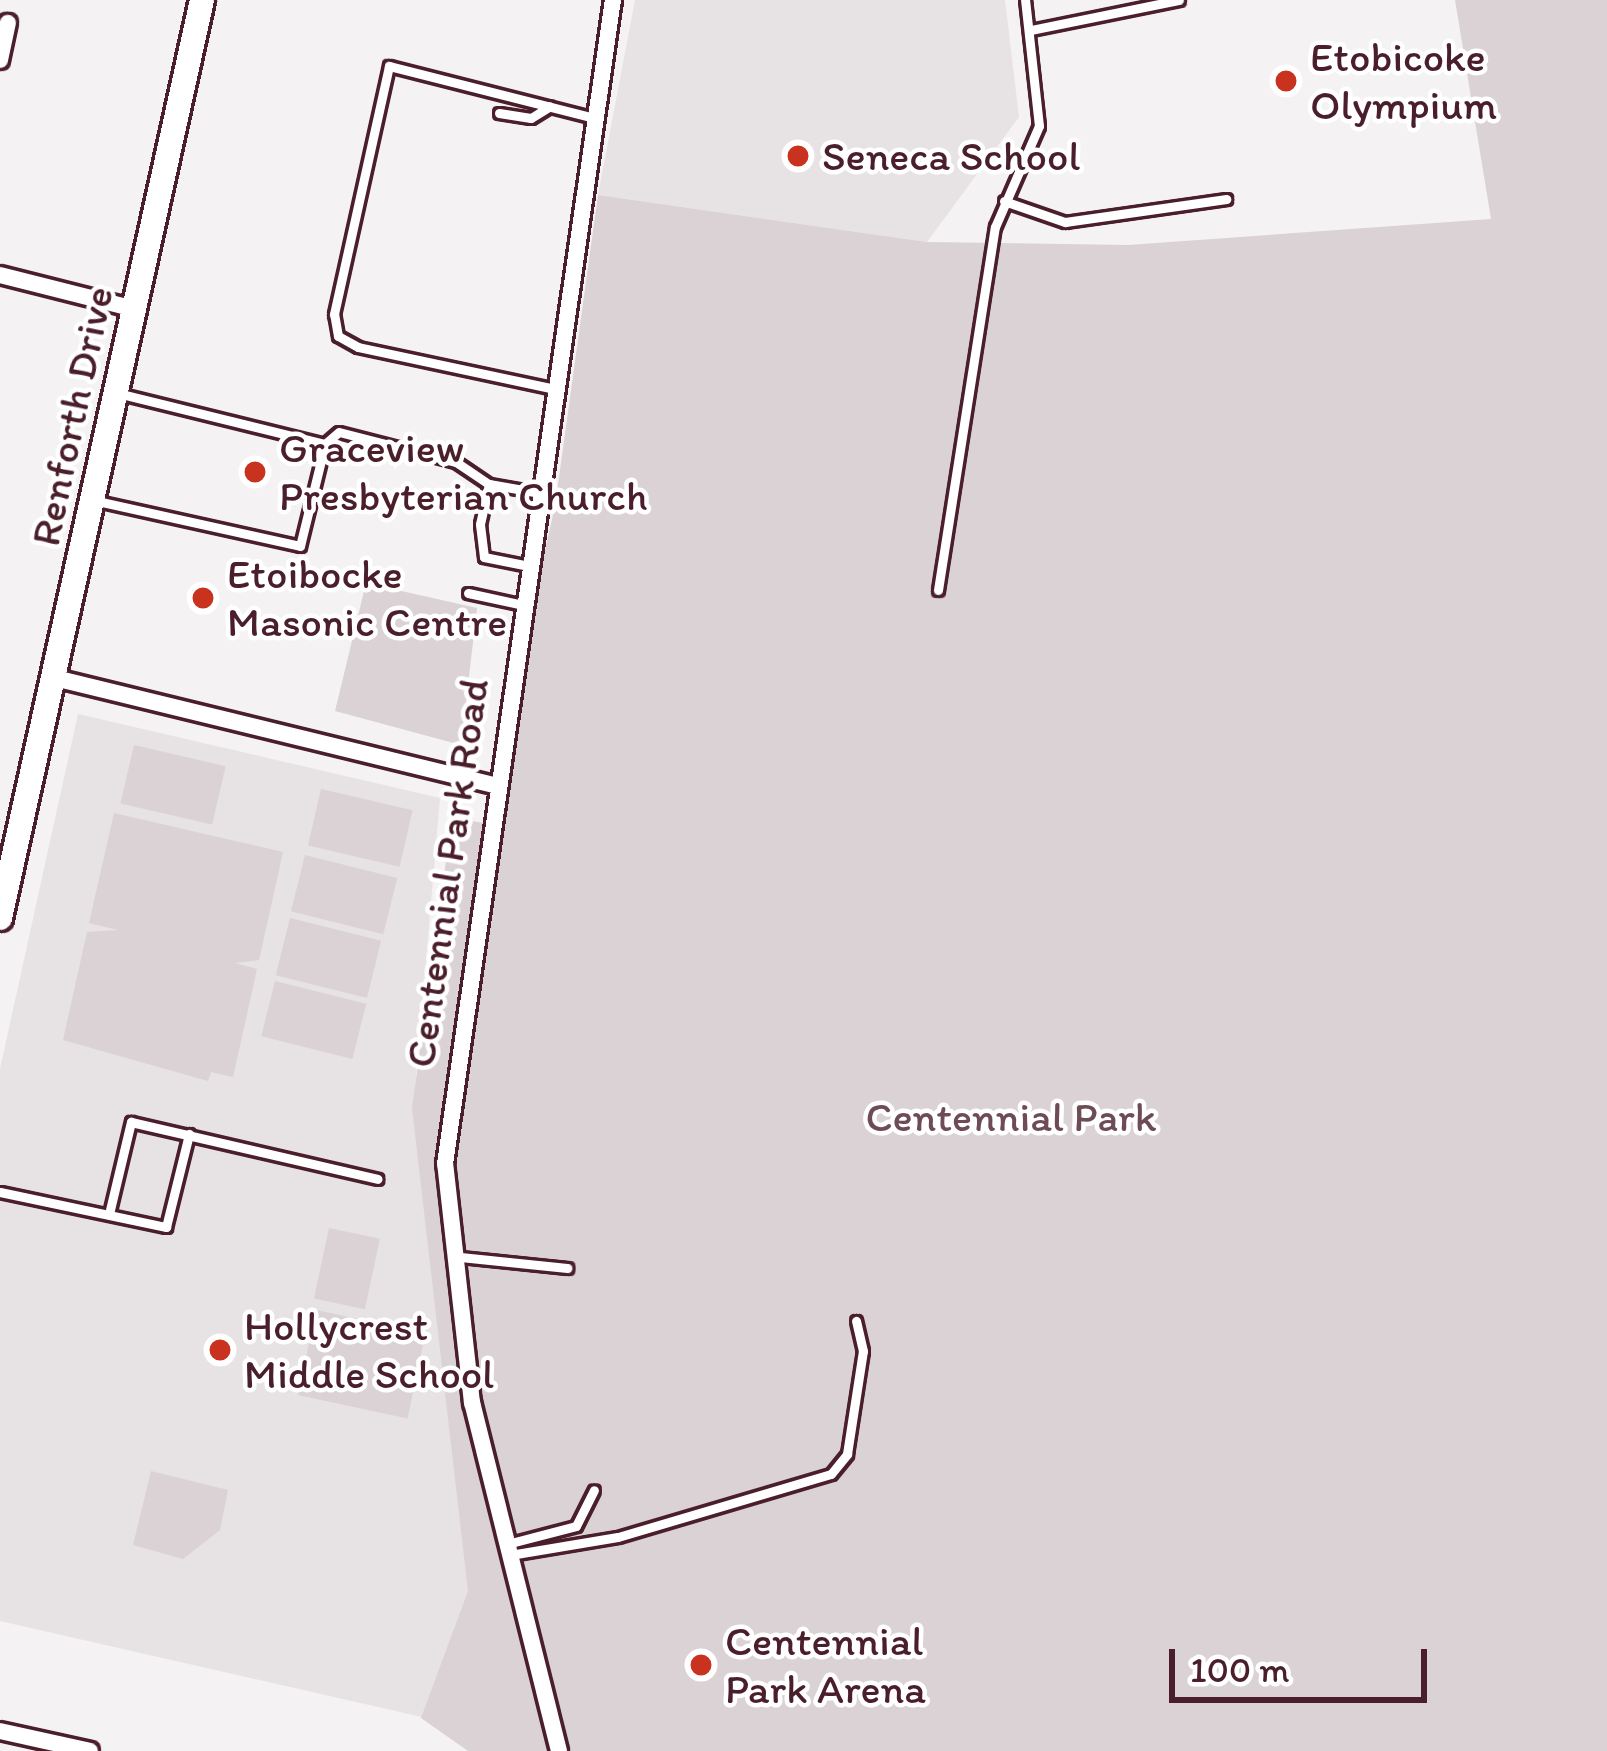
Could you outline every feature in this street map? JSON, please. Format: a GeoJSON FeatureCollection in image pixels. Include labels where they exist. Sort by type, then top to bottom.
{"type":"FeatureCollection","features":[{"type":"Feature","properties":{"kind":"main road","name":"Renforth Drive"},"geometry":{"type":"LineString","coordinates":[[0,918],[202,0]]}},
{"type":"Feature","properties":{"kind":"street","name":"Centennial Park Road"},"geometry":{"type":"LineString","coordinates":[[559,1751],[472,1403],[447,1125],[613,0]]}},
{"type":"Feature","properties":{"kind":"street"},"geometry":{"type":"LineString","coordinates":[[0,59],[8,23]]}},
{"type":"Feature","properties":{"kind":"street"},"geometry":{"type":"LineString","coordinates":[[0,275],[134,309]]}},
{"type":"Feature","properties":{"kind":"street"},"geometry":{"type":"LineString","coordinates":[[55,678],[495,785]]}},
{"type":"Feature","properties":{"kind":"street"},"geometry":{"type":"LineString","coordinates":[[0,1731],[90,1751]]}},
{"type":"Feature","properties":{"kind":"lane"},"geometry":{"type":"LineString","coordinates":[[938,590],[1004,201],[1039,126],[1025,0]]}},
{"type":"Feature","properties":{"kind":"lane"},"geometry":{"type":"LineString","coordinates":[[1031,30],[1179,0]]}},
{"type":"Feature","properties":{"kind":"lane"},"geometry":{"type":"LineString","coordinates":[[555,389],[358,346],[334,325],[386,70],[596,118]]}},
{"type":"Feature","properties":{"kind":"lane"},"geometry":{"type":"LineString","coordinates":[[499,113],[531,118],[552,105]]}},
{"type":"Feature","properties":{"kind":"lane"},"geometry":{"type":"LineString","coordinates":[[1004,201],[1065,222],[1226,199]]}},
{"type":"Feature","properties":{"kind":"lane"},"geometry":{"type":"LineString","coordinates":[[116,393],[326,444]]}},
{"type":"Feature","properties":{"kind":"lane"},"geometry":{"type":"LineString","coordinates":[[93,500],[295,547],[326,444],[340,432],[456,463],[489,484],[540,493]]}},
{"type":"Feature","properties":{"kind":"lane"},"geometry":{"type":"LineString","coordinates":[[489,484],[484,557],[529,566]]}},
{"type":"Feature","properties":{"kind":"lane"},"geometry":{"type":"LineString","coordinates":[[467,592],[523,605]]}},
{"type":"Feature","properties":{"kind":"lane"},"geometry":{"type":"LineString","coordinates":[[109,1214],[131,1122],[378,1179]]}},
{"type":"Feature","properties":{"kind":"lane"},"geometry":{"type":"LineString","coordinates":[[0,1192],[166,1227],[189,1134]]}},
{"type":"Feature","properties":{"kind":"lane"},"geometry":{"type":"LineString","coordinates":[[460,1257],[567,1268]]}},
{"type":"Feature","properties":{"kind":"lane"},"geometry":{"type":"LineString","coordinates":[[508,1550],[606,1537],[840,1468],[863,1351],[856,1321]]}},
{"type":"Feature","properties":{"kind":"lane"},"geometry":{"type":"LineString","coordinates":[[508,1550],[582,1520],[594,1490]]}},
{"type":"Feature","properties":{"kind":"lane"},"geometry":{"type":"LineString","coordinates":[[582,1520],[606,1537]]}},
{"type":"Feature","properties":{"kind":"shaded area","name":"Seneca School"},"geometry":{"type":"Polygon","coordinates":[[[635,0],[1005,0],[1019,117],[927,242],[598,195],[635,0]]]}},
{"type":"Feature","properties":{"kind":"shaded area","name":"Hollycrest Middle School"},"geometry":{"type":"Polygon","coordinates":[[[78,714],[440,798],[413,1111],[469,1589],[422,1717],[0,1621],[0,1069],[78,714]]]}},
{"type":"Feature","properties":{"kind":"green space","name":"Centennial Park"},"geometry":{"type":"Polygon","coordinates":[[[1455,0],[1607,0],[1607,1751],[468,1751],[421,1718],[468,1591],[412,1108],[452,817],[483,823],[555,506],[598,195],[927,242],[1128,245],[1491,219],[1455,0]]]}},
{"type":"Feature","properties":{"kind":"green space"},"geometry":{"type":"Polygon","coordinates":[[[366,583],[477,608],[461,745],[335,711],[366,583]]]}},
{"type":"Feature","properties":{"kind":"green space"},"geometry":{"type":"Polygon","coordinates":[[[134,745],[226,766],[212,825],[121,803],[134,745]]]}},
{"type":"Feature","properties":{"kind":"green space"},"geometry":{"type":"Polygon","coordinates":[[[321,789],[413,810],[400,867],[308,846],[321,789]]]}},
{"type":"Feature","properties":{"kind":"green space"},"geometry":{"type":"Polygon","coordinates":[[[114,813],[283,852],[259,960],[235,963],[257,969],[233,1077],[211,1072],[208,1081],[63,1040],[87,932],[118,930],[89,923],[114,813]]]}},
{"type":"Feature","properties":{"kind":"green space"},"geometry":{"type":"Polygon","coordinates":[[[305,855],[397,878],[383,934],[291,911],[305,855]]]}},
{"type":"Feature","properties":{"kind":"green space"},"geometry":{"type":"Polygon","coordinates":[[[290,918],[381,941],[367,998],[276,975],[290,918]]]}},
{"type":"Feature","properties":{"kind":"green space"},"geometry":{"type":"Polygon","coordinates":[[[275,981],[366,1004],[352,1059],[261,1036],[275,981]]]}},
{"type":"Feature","properties":{"kind":"green space"},"geometry":{"type":"Polygon","coordinates":[[[329,1228],[380,1239],[365,1309],[314,1298],[329,1228]]]}},
{"type":"Feature","properties":{"kind":"green space"},"geometry":{"type":"Polygon","coordinates":[[[316,1310],[426,1333],[407,1418],[298,1395],[316,1310]]]}},
{"type":"Feature","properties":{"kind":"green space"},"geometry":{"type":"Polygon","coordinates":[[[151,1471],[228,1490],[220,1530],[183,1559],[133,1545],[151,1471]]]}},
{"type":"Feature","properties":{"kind":"place","name":"Etobicoke Olympium"},"geometry":{"type":"Point","coordinates":[1286,81]}},
{"type":"Feature","properties":{"kind":"place","name":"Seneca School"},"geometry":{"type":"Point","coordinates":[798,156]}},
{"type":"Feature","properties":{"kind":"place","name":"Graceview Presbyterian Church"},"geometry":{"type":"Point","coordinates":[255,472]}},
{"type":"Feature","properties":{"kind":"place","name":"Etoibocke Masonic Centre"},"geometry":{"type":"Point","coordinates":[203,598]}},
{"type":"Feature","properties":{"kind":"place","name":"Hollycrest Middle School"},"geometry":{"type":"Point","coordinates":[220,1350]}},
{"type":"Feature","properties":{"kind":"place","name":"Centennial Park Arena"},"geometry":{"type":"Point","coordinates":[701,1665]}}]}
